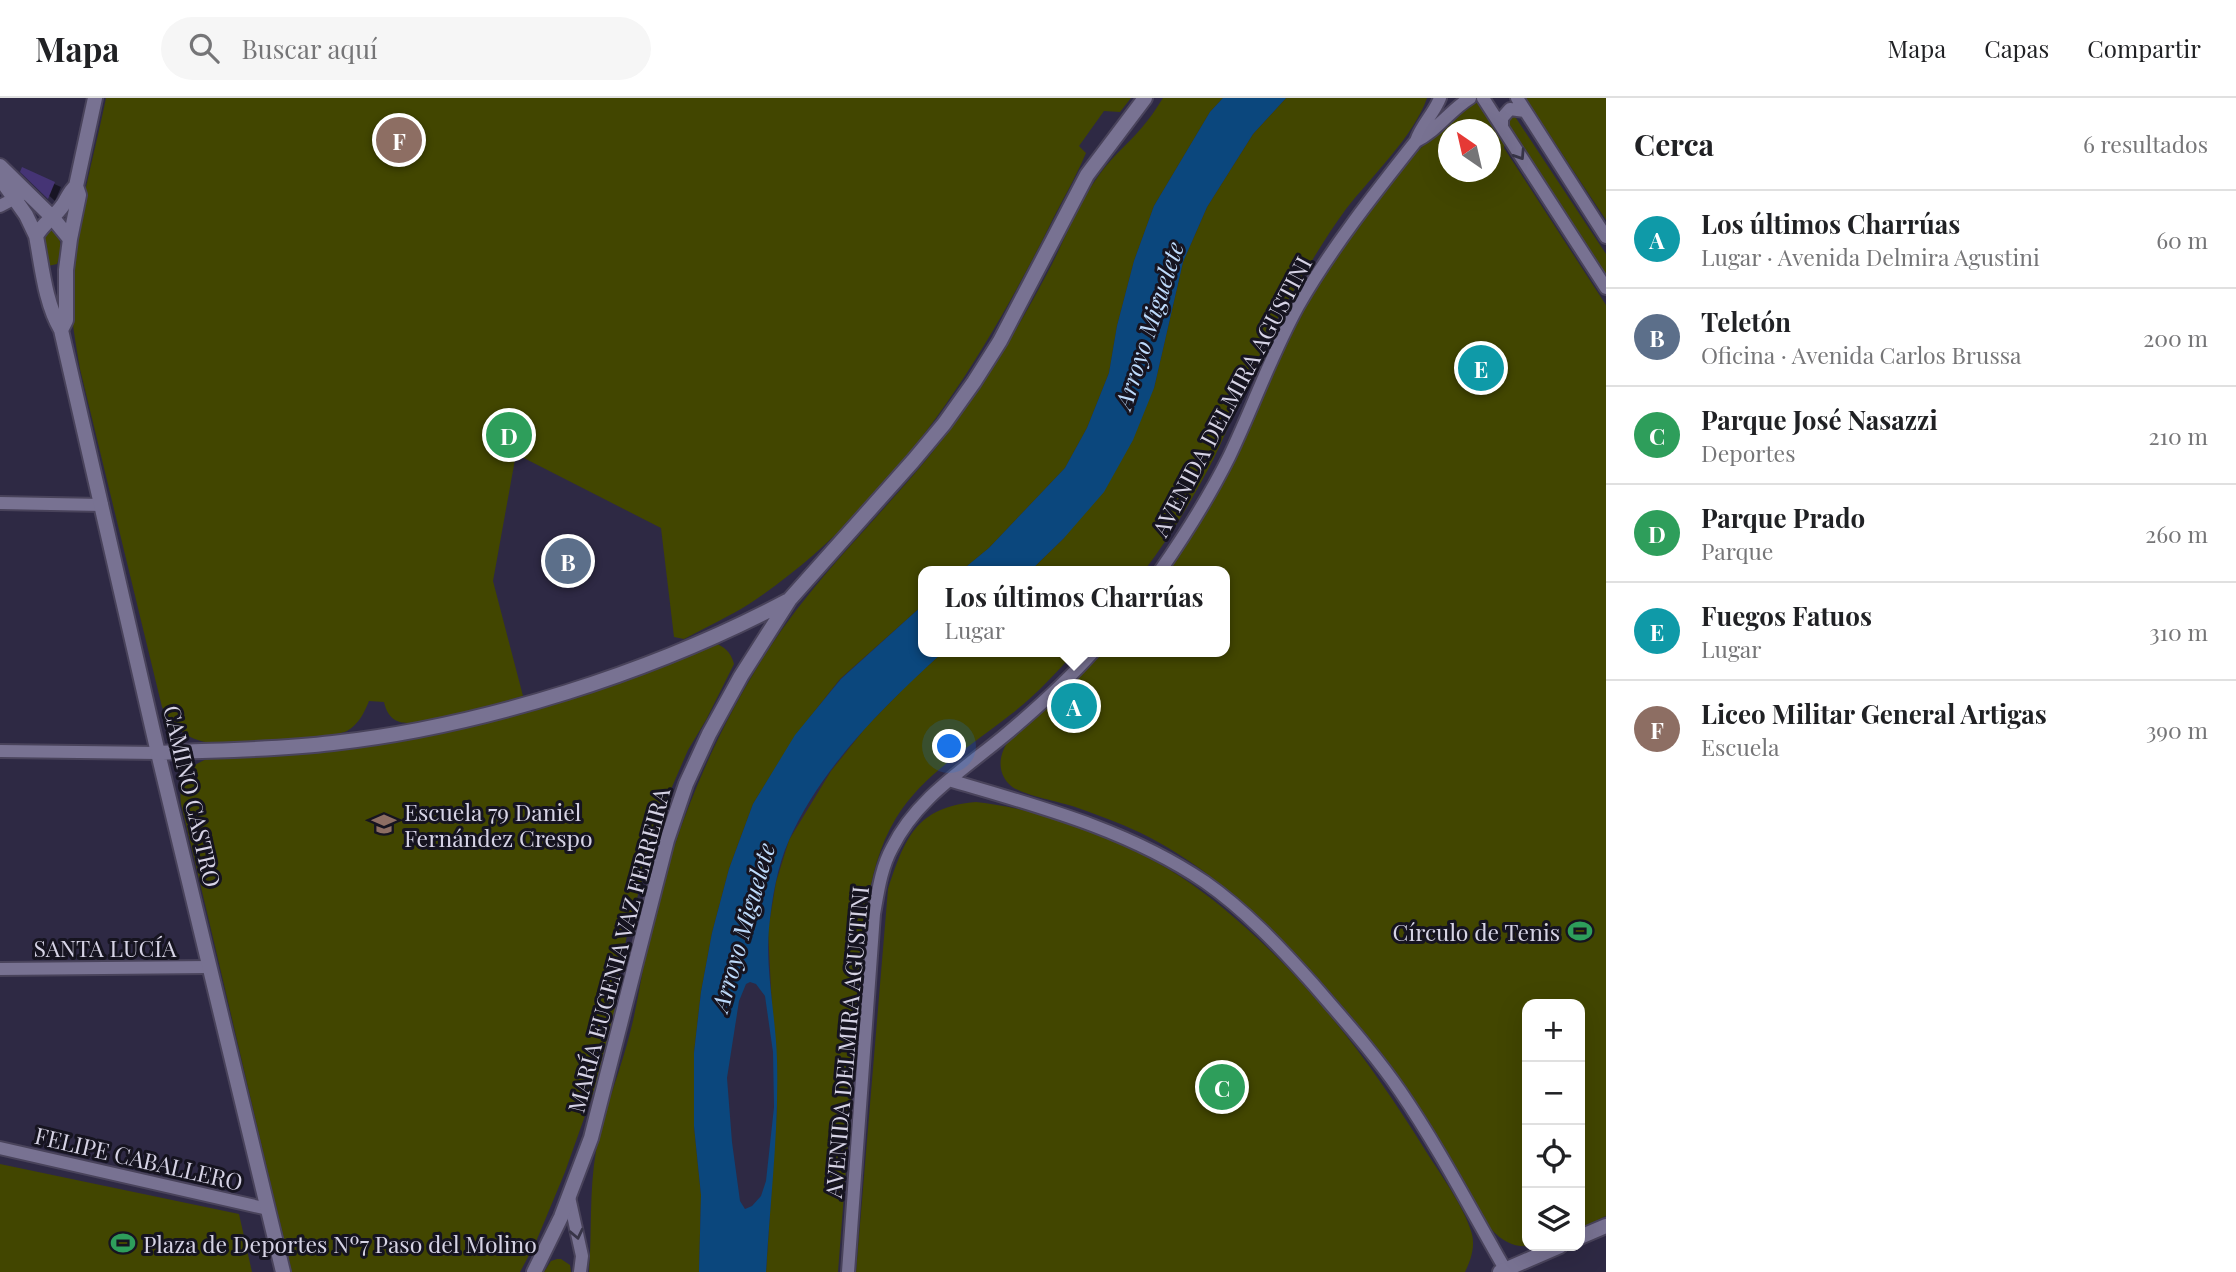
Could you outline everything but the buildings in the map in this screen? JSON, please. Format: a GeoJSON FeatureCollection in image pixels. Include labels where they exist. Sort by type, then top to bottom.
{"type":"FeatureCollection","features":[{"type":"Feature","properties":{"kind":"street","name":"CAMINO CASTRO"},"geometry":{"type":"LineString","coordinates":[[61,330],[66,320],[66,270],[79,195],[76,186],[95,98]]}},
{"type":"Feature","properties":{"kind":"street","name":"MARÍA EUGENIA VAZ FERREIRA"},"geometry":{"type":"LineString","coordinates":[[534,1272],[569,1197],[591,1138],[664,852],[686,785],[709,734],[741,676],[790,599],[913,461],[974,382],[1000,341],[1087,176],[1145,98]]}},
{"type":"Feature","properties":{"kind":"street","name":"AVENIDA DELMIRA AGUSTINI"},"geometry":{"type":"LineString","coordinates":[[1163,566],[1229,457],[1276,352],[1320,270],[1416,141],[1419,132],[1435,112],[1440,98]]}},
{"type":"Feature","properties":{"kind":"street","name":"AVENIDA DELMIRA AGUSTINI"},"geometry":{"type":"LineString","coordinates":[[1416,141],[1427,136],[1456,107],[1470,98]]}},
{"type":"Feature","properties":{"kind":"street"},"geometry":{"type":"LineString","coordinates":[[1483,98],[1606,288]]}},
{"type":"Feature","properties":{"kind":"street"},"geometry":{"type":"LineString","coordinates":[[1517,98],[1606,237]]}},
{"type":"Feature","properties":{"kind":"street"},"geometry":{"type":"LineString","coordinates":[[1502,127],[1502,118],[1510,109],[1525,111]]}},
{"type":"Feature","properties":{"kind":"street"},"geometry":{"type":"LineString","coordinates":[[0,166],[20,195],[36,236]]}},
{"type":"Feature","properties":{"kind":"street"},"geometry":{"type":"LineString","coordinates":[[0,178],[52,217],[70,239]]}},
{"type":"Feature","properties":{"kind":"street","name":"CAMINO CASTRO"},"geometry":{"type":"LineString","coordinates":[[76,186],[36,236],[42,269],[53,317],[61,330],[158,752],[283,1272]]}},
{"type":"Feature","properties":{"kind":"street"},"geometry":{"type":"LineString","coordinates":[[0,206],[20,195]]}},
{"type":"Feature","properties":{"kind":"street"},"geometry":{"type":"LineString","coordinates":[[42,269],[66,270]]}},
{"type":"Feature","properties":{"kind":"street"},"geometry":{"type":"LineString","coordinates":[[0,503],[102,505]]}},
{"type":"Feature","properties":{"kind":"street"},"geometry":{"type":"LineString","coordinates":[[0,751],[158,752],[293,747],[334,743],[458,721],[594,682],[665,656],[790,599]]}},
{"type":"Feature","properties":{"kind":"street","name":"AVENIDA DELMIRA AGUSTINI"},"geometry":{"type":"LineString","coordinates":[[848,1272],[874,914],[878,890],[891,849],[901,831],[928,798],[1039,706],[1088,657]]}},
{"type":"Feature","properties":{"kind":"street"},"geometry":{"type":"LineString","coordinates":[[949,780],[1076,817],[1143,847],[1205,883],[1280,946],[1361,1038],[1400,1090],[1438,1151],[1503,1271],[1549,1251]]}},
{"type":"Feature","properties":{"kind":"street","name":"SANTA LUCÍA"},"geometry":{"type":"LineString","coordinates":[[0,969],[209,967]]}},
{"type":"Feature","properties":{"kind":"street","name":"FELIPE CABALLERO"},"geometry":{"type":"LineString","coordinates":[[0,1148],[268,1209]]}},
{"type":"Feature","properties":{"kind":"street"},"geometry":{"type":"LineString","coordinates":[[569,1197],[582,1256],[580,1272]]}},
{"type":"Feature","properties":{"kind":"street"},"geometry":{"type":"LineString","coordinates":[[1585,1235],[1606,1226]]}},
{"type":"Feature","properties":{"kind":"shaded area"},"geometry":{"type":"Polygon","coordinates":[[[106,98],[1131,98],[1120,112],[1104,111],[1079,146],[1086,153],[1020,282],[958,387],[923,436],[843,528],[798,568],[749,604],[684,639],[674,637],[661,528],[516,454],[493,581],[523,696],[441,718],[410,723],[394,719],[384,702],[369,701],[358,722],[347,731],[337,734],[251,743],[212,743],[183,733],[173,724],[162,707],[74,335],[71,289],[73,255],[106,98]]]}},
{"type":"Feature","properties":{"kind":"shaded area"},"geometry":{"type":"Polygon","coordinates":[[[1163,98],[1223,98],[1210,112],[1154,206],[1134,261],[1117,326],[1109,373],[1087,428],[1065,468],[989,548],[967,566],[918,566],[918,609],[840,679],[795,736],[753,804],[729,869],[712,933],[701,992],[694,1053],[694,1126],[701,1195],[699,1272],[589,1272],[592,1181],[599,1135],[631,1029],[648,943],[668,865],[695,789],[712,752],[749,681],[791,617],[836,561],[932,453],[968,405],[1030,306],[1092,185],[1152,115],[1163,98]]]}},
{"type":"Feature","properties":{"kind":"shaded area"},"geometry":{"type":"Polygon","coordinates":[[[1286,98],[1427,98],[1412,127],[1346,209],[1291,295],[1270,334],[1206,473],[1172,531],[1148,566],[1035,566],[1064,538],[1154,388],[1183,262],[1207,207],[1253,134],[1286,98]]]}},
{"type":"Feature","properties":{"kind":"shaded area"},"geometry":{"type":"Polygon","coordinates":[[[1525,98],[1606,98],[1606,220],[1525,98]]]}},
{"type":"Feature","properties":{"kind":"shaded area"},"geometry":{"type":"Polygon","coordinates":[[[1478,102],[1485,106],[1492,119],[1450,119],[1465,107],[1478,102]]]}},
{"type":"Feature","properties":{"kind":"shaded area"},"geometry":{"type":"Polygon","coordinates":[[[1514,115],[1606,254],[1606,276],[1507,124],[1507,117],[1514,115]]]}},
{"type":"Feature","properties":{"kind":"shaded area"},"geometry":{"type":"Polygon","coordinates":[[[1438,131],[1438,182],[1501,182],[1501,134],[1505,141],[1504,148],[1606,305],[1606,1216],[1585,1226],[1585,999],[1522,999],[1522,1246],[1509,1243],[1500,1237],[1483,1219],[1434,1130],[1351,1016],[1279,938],[1240,901],[1193,864],[1141,833],[1084,810],[1014,788],[1005,778],[1001,766],[1004,748],[1012,736],[1096,657],[1230,657],[1230,566],[1169,566],[1224,481],[1269,385],[1280,354],[1312,293],[1348,237],[1388,184],[1438,131]]]}},
{"type":"Feature","properties":{"kind":"shaded area"},"geometry":{"type":"Polygon","coordinates":[[[50,227],[59,239],[60,254],[57,264],[48,266],[43,246],[50,227]]]}},
{"type":"Feature","properties":{"kind":"shaded area"},"geometry":{"type":"Polygon","coordinates":[[[712,642],[726,650],[734,664],[688,750],[662,810],[628,930],[603,1065],[565,1172],[535,1244],[520,1272],[292,1272],[181,804],[181,787],[185,775],[194,766],[209,758],[372,744],[712,642]]]}},
{"type":"Feature","properties":{"kind":"shaded area"},"geometry":{"type":"Polygon","coordinates":[[[938,657],[1070,657],[1027,701],[933,775],[907,802],[890,829],[877,862],[866,909],[838,1272],[766,1272],[777,1107],[768,930],[776,882],[789,840],[831,771],[866,727],[938,657]]]}},
{"type":"Feature","properties":{"kind":"shaded area"},"geometry":{"type":"Polygon","coordinates":[[[976,802],[1019,809],[1061,821],[1148,858],[1202,892],[1272,952],[1322,1006],[1367,1062],[1452,1191],[1468,1222],[1473,1242],[1465,1272],[856,1272],[888,889],[907,840],[926,818],[956,805],[976,802]]]}},
{"type":"Feature","properties":{"kind":"shaded area","name":"Plaza de Deportes Nº7 Paso del Molino"},"geometry":{"type":"Polygon","coordinates":[[[0,1164],[239,1214],[252,1272],[0,1272],[0,1164]]]}},
{"type":"Feature","properties":{"kind":"shaded area"},"geometry":{"type":"Polygon","coordinates":[[[557,1259],[570,1265],[571,1272],[544,1272],[551,1261],[557,1259]]]}},
{"type":"Feature","properties":{"kind":"water","name":"Arroyo Miguelete"},"geometry":{"type":"Polygon","coordinates":[[[1223,98],[1286,98],[1253,134],[1207,207],[1183,262],[1154,388],[1133,440],[1104,492],[1035,566],[967,566],[989,548],[1065,468],[1087,428],[1109,373],[1117,326],[1134,261],[1154,206],[1210,112],[1223,98]]]}},
{"type":"Feature","properties":{"kind":"water","name":"Arroyo Miguelete"},"geometry":{"type":"Polygon","coordinates":[[[918,610],[918,657],[938,657],[877,716],[837,762],[803,813],[789,840],[778,872],[768,943],[777,1087],[766,1272],[699,1272],[701,1195],[694,1126],[694,1053],[701,992],[712,933],[729,869],[753,804],[795,735],[841,679],[918,610]],[[746,984],[739,1001],[727,1078],[740,1201],[745,1209],[761,1196],[766,1181],[774,1107],[773,1052],[765,996],[756,984],[746,984]]]}},
{"type":"Feature","properties":{"kind":"place","name":"Liceo Militar General Artigas"},"geometry":{"type":"Point","coordinates":[399,140]}},
{"type":"Feature","properties":{"kind":"place","name":"Fuegos Fatuos"},"geometry":{"type":"Point","coordinates":[1481,368]}},
{"type":"Feature","properties":{"kind":"place","name":"Parque Prado"},"geometry":{"type":"Point","coordinates":[509,435]}},
{"type":"Feature","properties":{"kind":"place","name":"Teletón"},"geometry":{"type":"Point","coordinates":[568,561]}},
{"type":"Feature","properties":{"kind":"place","name":"Los últimos Charrúas"},"geometry":{"type":"Point","coordinates":[1074,706]}},
{"type":"Feature","properties":{"kind":"place","name":"Escuela 79 Daniel Fernández Crespo"},"geometry":{"type":"Point","coordinates":[384,824]}},
{"type":"Feature","properties":{"kind":"place","name":"Círculo de Tenis"},"geometry":{"type":"Point","coordinates":[1580,931]}},
{"type":"Feature","properties":{"kind":"place","name":"Parque José Nasazzi"},"geometry":{"type":"Point","coordinates":[1222,1087]}},
{"type":"Feature","properties":{"kind":"place","name":"Plaza de Deportes Nº7 Paso del Molino"},"geometry":{"type":"Point","coordinates":[123,1243]}}]}
